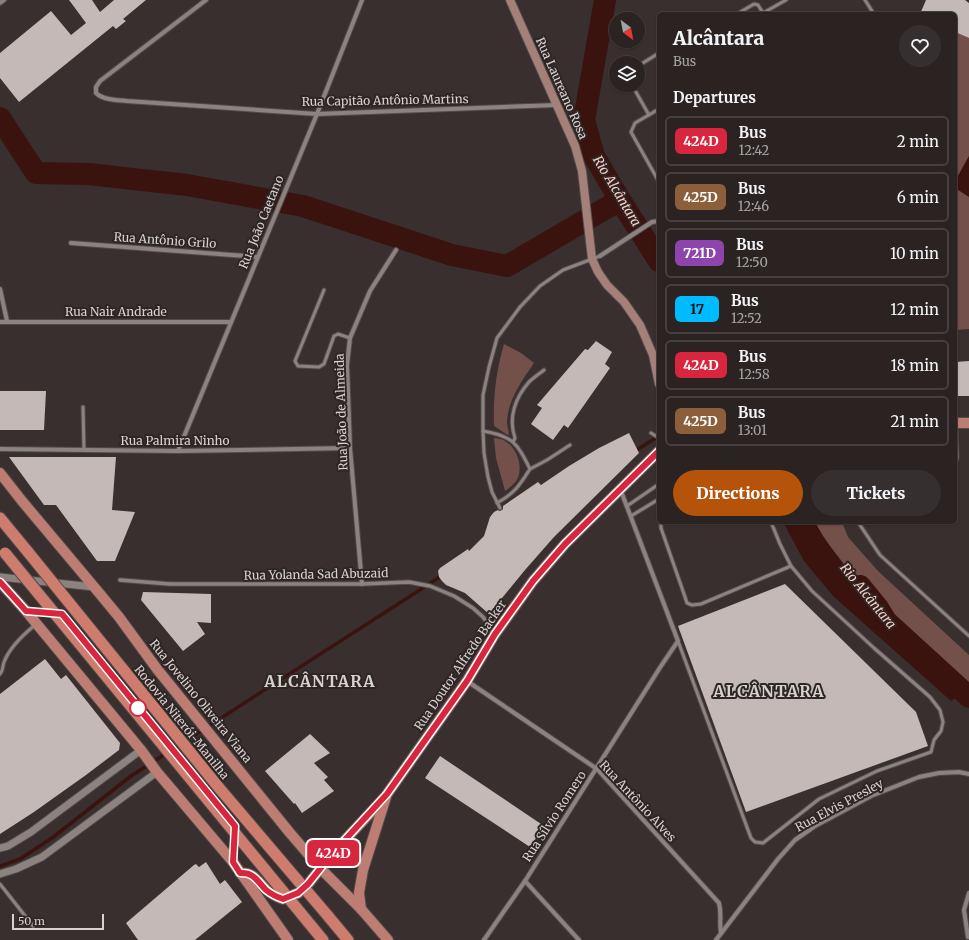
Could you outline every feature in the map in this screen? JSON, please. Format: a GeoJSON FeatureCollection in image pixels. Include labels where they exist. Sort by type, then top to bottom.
{"type":"FeatureCollection","features":[{"type":"Feature","properties":{"kind":"highway","name":"Rodovia Niterói-Manilha"},"geometry":{"type":"LineString","coordinates":[[0,518],[220,789],[348,940]]}},
{"type":"Feature","properties":{"kind":"highway"},"geometry":{"type":"LineString","coordinates":[[3,550],[323,940]]}},
{"type":"Feature","properties":{"kind":"main road","name":"Rua Laureano Rosa"},"geometry":{"type":"LineString","coordinates":[[510,0],[575,146],[582,171],[590,242],[596,258],[598,272],[607,285],[624,302],[640,325],[653,355],[657,374]]}},
{"type":"Feature","properties":{"kind":"main road"},"geometry":{"type":"LineString","coordinates":[[957,423],[969,423]]}},
{"type":"Feature","properties":{"kind":"main road","name":"Rua Doutor Alfredo Backer"},"geometry":{"type":"LineString","coordinates":[[361,909],[359,893],[363,870],[387,794],[467,681],[495,634],[533,581],[565,544],[657,453]]}},
{"type":"Feature","properties":{"kind":"main road","name":"Rua Jovelino Oliveira Viana"},"geometry":{"type":"LineString","coordinates":[[0,473],[119,617],[157,668],[286,827],[321,869],[361,909],[388,940]]}},
{"type":"Feature","properties":{"kind":"main road"},"geometry":{"type":"LineString","coordinates":[[0,582],[233,862],[288,940]]}},
{"type":"Feature","properties":{"kind":"main road"},"geometry":{"type":"LineString","coordinates":[[240,873],[245,872],[254,876],[266,890],[276,897],[283,899],[298,893],[308,884],[332,854],[387,794]]}},
{"type":"Feature","properties":{"kind":"street"},"geometry":{"type":"LineString","coordinates":[[0,3],[4,0]]}},
{"type":"Feature","properties":{"kind":"street","name":"Rua Capitão Antônio Martins"},"geometry":{"type":"LineString","coordinates":[[206,0],[100,81],[96,87],[96,93],[99,96],[106,98],[127,101],[317,114],[557,105]]}},
{"type":"Feature","properties":{"kind":"street","name":"Rua João Caetano"},"geometry":{"type":"LineString","coordinates":[[178,451],[317,114],[362,0]]}},
{"type":"Feature","properties":{"kind":"street"},"geometry":{"type":"LineString","coordinates":[[596,258],[652,222],[657,221]]}},
{"type":"Feature","properties":{"kind":"street","name":"Rua Antônio Grilo"},"geometry":{"type":"LineString","coordinates":[[71,243],[258,256]]}},
{"type":"Feature","properties":{"kind":"street","name":"Rua João de Almeida"},"geometry":{"type":"LineString","coordinates":[[362,584],[350,448],[347,365],[350,338],[370,291],[396,250]]}},
{"type":"Feature","properties":{"kind":"street"},"geometry":{"type":"LineString","coordinates":[[0,289],[7,322]]}},
{"type":"Feature","properties":{"kind":"street","name":"Rua Nair Andrade"},"geometry":{"type":"LineString","coordinates":[[0,322],[231,322]]}},
{"type":"Feature","properties":{"kind":"street","name":"Rua Palmira Ninho"},"geometry":{"type":"LineString","coordinates":[[0,449],[178,451],[350,448]]}},
{"type":"Feature","properties":{"kind":"street"},"geometry":{"type":"LineString","coordinates":[[620,489],[678,641]]}},
{"type":"Feature","properties":{"kind":"street"},"geometry":{"type":"LineString","coordinates":[[0,577],[94,587]]}},
{"type":"Feature","properties":{"kind":"street","name":"Rua Yolanda Sad Abuzaid"},"geometry":{"type":"LineString","coordinates":[[120,580],[177,584],[362,584],[410,582],[430,586],[454,596],[473,608],[483,617],[495,634]]}},
{"type":"Feature","properties":{"kind":"street","name":"Rua Sílvio Romero"},"geometry":{"type":"LineString","coordinates":[[484,940],[525,881],[678,641]]}},
{"type":"Feature","properties":{"kind":"street","name":"Rua Antônio Alves"},"geometry":{"type":"LineString","coordinates":[[467,681],[597,769],[719,903],[721,933]]}},
{"type":"Feature","properties":{"kind":"street"},"geometry":{"type":"LineString","coordinates":[[0,848],[8,846],[31,832],[142,752]]}},
{"type":"Feature","properties":{"kind":"street"},"geometry":{"type":"LineString","coordinates":[[0,874],[16,869],[42,857],[155,770]]}},
{"type":"Feature","properties":{"kind":"street","name":"Rua Elvis Presley"},"geometry":{"type":"LineString","coordinates":[[716,940],[778,859],[795,840],[815,826],[871,796],[919,777],[939,773],[959,772],[969,774]]}},
{"type":"Feature","properties":{"kind":"street"},"geometry":{"type":"LineString","coordinates":[[525,881],[579,940]]}},
{"type":"Feature","properties":{"kind":"street"},"geometry":{"type":"LineString","coordinates":[[968,937],[964,910],[969,893]]}},
{"type":"Feature","properties":{"kind":"lane"},"geometry":{"type":"LineString","coordinates":[[767,12],[786,0]]}},
{"type":"Feature","properties":{"kind":"lane"},"geometry":{"type":"LineString","coordinates":[[865,0],[872,12]]}},
{"type":"Feature","properties":{"kind":"lane"},"geometry":{"type":"LineString","coordinates":[[740,12],[754,4],[758,5],[763,12]]}},
{"type":"Feature","properties":{"kind":"lane"},"geometry":{"type":"LineString","coordinates":[[645,62],[657,54]]}},
{"type":"Feature","properties":{"kind":"lane"},"geometry":{"type":"LineString","coordinates":[[636,92],[649,115]]}},
{"type":"Feature","properties":{"kind":"lane"},"geometry":{"type":"LineString","coordinates":[[657,110],[635,123],[632,132],[657,178]]}},
{"type":"Feature","properties":{"kind":"lane"},"geometry":{"type":"LineString","coordinates":[[500,508],[492,492],[488,477],[484,453],[483,431],[483,394],[497,338],[520,307],[540,286],[563,270],[596,258]]}},
{"type":"Feature","properties":{"kind":"lane"},"geometry":{"type":"LineString","coordinates":[[324,290],[295,361],[298,366],[319,367],[324,364],[334,336],[338,334],[350,338]]}},
{"type":"Feature","properties":{"kind":"lane"},"geometry":{"type":"LineString","coordinates":[[513,442],[514,438],[511,419],[514,407],[521,393],[530,382],[544,370]]}},
{"type":"Feature","properties":{"kind":"lane"},"geometry":{"type":"LineString","coordinates":[[83,407],[84,450]]}},
{"type":"Feature","properties":{"kind":"lane"},"geometry":{"type":"LineString","coordinates":[[483,431],[503,436],[513,442],[519,448],[530,469]]}},
{"type":"Feature","properties":{"kind":"lane"},"geometry":{"type":"LineString","coordinates":[[651,433],[657,437]]}},
{"type":"Feature","properties":{"kind":"lane"},"geometry":{"type":"LineString","coordinates":[[497,503],[519,487],[530,469],[570,445]]}},
{"type":"Feature","properties":{"kind":"lane"},"geometry":{"type":"LineString","coordinates":[[627,506],[657,485]]}},
{"type":"Feature","properties":{"kind":"lane"},"geometry":{"type":"LineString","coordinates":[[631,516],[657,500]]}},
{"type":"Feature","properties":{"kind":"lane"},"geometry":{"type":"LineString","coordinates":[[661,524],[661,528],[687,603],[692,606],[701,604],[791,566]]}},
{"type":"Feature","properties":{"kind":"lane"},"geometry":{"type":"LineString","coordinates":[[678,641],[751,838],[754,842],[763,843],[819,799],[877,771],[931,752],[934,740],[941,732],[943,722],[940,710],[930,697],[812,591],[791,566],[772,524]]}},
{"type":"Feature","properties":{"kind":"lane"},"geometry":{"type":"LineString","coordinates":[[859,524],[880,555],[969,636]]}},
{"type":"Feature","properties":{"kind":"lane"},"geometry":{"type":"LineString","coordinates":[[0,674],[10,652],[24,634],[36,624]]}},
{"type":"Feature","properties":{"kind":"lane"},"geometry":{"type":"LineString","coordinates":[[0,884],[33,926]]}},
{"type":"Feature","properties":{"kind":"shaded area"},"geometry":{"type":"Polygon","coordinates":[[[957,33],[969,38],[969,329],[957,330],[957,33]]]}},
{"type":"Feature","properties":{"kind":"shaded area"},"geometry":{"type":"Polygon","coordinates":[[[504,344],[521,353],[534,363],[516,391],[510,406],[507,422],[509,435],[494,426],[496,385],[504,344]]]}},
{"type":"Feature","properties":{"kind":"shaded area"},"geometry":{"type":"Polygon","coordinates":[[[494,438],[501,439],[512,446],[519,461],[520,467],[518,478],[514,484],[505,491],[496,458],[494,438]]]}},
{"type":"Feature","properties":{"kind":"shaded area"},"geometry":{"type":"Polygon","coordinates":[[[816,524],[843,524],[848,537],[878,571],[969,655],[969,686],[963,692],[878,608],[823,537],[816,524]]]}},
{"type":"Feature","properties":{"kind":"water"},"geometry":{"type":"Polygon","coordinates":[[[969,156],[969,197],[957,189],[957,177],[969,156]]]}},
{"type":"Feature","properties":{"kind":"water"},"geometry":{"type":"Polygon","coordinates":[[[784,524],[816,524],[831,548],[869,596],[886,621],[963,692],[951,701],[833,596],[804,561],[784,524]]]}},
{"type":"Feature","properties":{"kind":"building"},"geometry":{"type":"Polygon","coordinates":[[[69,0],[92,0],[100,12],[114,0],[146,0],[123,19],[126,21],[116,29],[113,26],[19,102],[0,78],[0,53],[51,11],[71,35],[86,23],[69,0]]]}},
{"type":"Feature","properties":{"kind":"building"},"geometry":{"type":"Polygon","coordinates":[[[926,0],[965,0],[969,3],[969,38],[957,33],[957,12],[921,12],[926,0]]]}},
{"type":"Feature","properties":{"kind":"building"},"geometry":{"type":"Polygon","coordinates":[[[596,341],[612,352],[605,364],[610,368],[568,428],[564,425],[553,440],[531,424],[542,408],[537,405],[585,349],[588,350],[596,341]]]}},
{"type":"Feature","properties":{"kind":"building"},"geometry":{"type":"Polygon","coordinates":[[[969,361],[969,396],[957,396],[957,362],[969,361]]]}},
{"type":"Feature","properties":{"kind":"building"},"geometry":{"type":"Polygon","coordinates":[[[0,391],[46,391],[44,430],[0,430],[0,391]]]}},
{"type":"Feature","properties":{"kind":"building"},"geometry":{"type":"Polygon","coordinates":[[[629,433],[639,453],[554,537],[489,614],[465,593],[446,585],[442,581],[439,577],[438,571],[440,568],[468,549],[469,551],[484,536],[490,517],[494,512],[502,510],[503,506],[538,482],[541,485],[599,448],[629,433]]]}},
{"type":"Feature","properties":{"kind":"building"},"geometry":{"type":"Polygon","coordinates":[[[9,457],[116,457],[112,510],[135,512],[115,561],[97,561],[56,505],[44,505],[9,457]]]}},
{"type":"Feature","properties":{"kind":"building"},"geometry":{"type":"Polygon","coordinates":[[[785,584],[916,712],[928,746],[746,812],[678,626],[785,584]]]}},
{"type":"Feature","properties":{"kind":"building"},"geometry":{"type":"Polygon","coordinates":[[[143,592],[211,594],[211,623],[197,622],[205,634],[183,651],[141,600],[143,592]]]}},
{"type":"Feature","properties":{"kind":"building"},"geometry":{"type":"Polygon","coordinates":[[[45,659],[61,679],[66,675],[120,743],[119,750],[34,812],[0,834],[0,694],[45,659]]]}},
{"type":"Feature","properties":{"kind":"building"},"geometry":{"type":"Polygon","coordinates":[[[310,734],[330,753],[314,763],[328,777],[324,780],[334,791],[302,813],[295,803],[294,804],[265,771],[310,734]]]}},
{"type":"Feature","properties":{"kind":"building"},"geometry":{"type":"Polygon","coordinates":[[[440,756],[544,826],[530,847],[425,778],[440,756]]]}},
{"type":"Feature","properties":{"kind":"building"},"geometry":{"type":"Polygon","coordinates":[[[206,862],[220,884],[225,880],[242,902],[195,940],[138,940],[126,923],[194,865],[196,864],[199,867],[206,862]]]}},
{"type":"Feature","properties":{"kind":"waterway","name":"Rio Alcântara"},"geometry":{"type":"LineString","coordinates":[[605,0],[584,120],[594,156],[657,258]]}},
{"type":"Feature","properties":{"kind":"waterway"},"geometry":{"type":"LineString","coordinates":[[0,118],[36,173],[88,174],[187,185],[303,206],[452,255],[507,266],[620,200]]}},
{"type":"Feature","properties":{"kind":"waterway"},"geometry":{"type":"LineString","coordinates":[[635,451],[657,437]]}},
{"type":"Feature","properties":{"kind":"waterway"},"geometry":{"type":"LineString","coordinates":[[0,866],[20,859],[52,838],[131,776],[443,575]]}},
{"type":"Feature","properties":{"kind":"waterway","name":"Rio Alcântara"},"geometry":{"type":"LineString","coordinates":[[860,586],[878,608],[886,621],[969,697]]}},
{"type":"Feature","properties":{"kind":"bus line","name":"424D"},"geometry":{"type":"LineString","coordinates":[[0,582],[26,611],[62,614],[235,826],[233,862],[240,873],[245,872],[254,876],[266,890],[276,897],[283,899],[298,893],[308,884],[332,854],[387,794],[467,681],[495,634],[533,581],[565,544],[657,453]]}},
{"type":"Feature","properties":{"kind":"district","name":"ALCÂNTARA"},"geometry":{"type":"Point","coordinates":[320,681]}},
{"type":"Feature","properties":{"kind":"district","name":"ALCÂNTARA"},"geometry":{"type":"Point","coordinates":[769,691]}}]}
